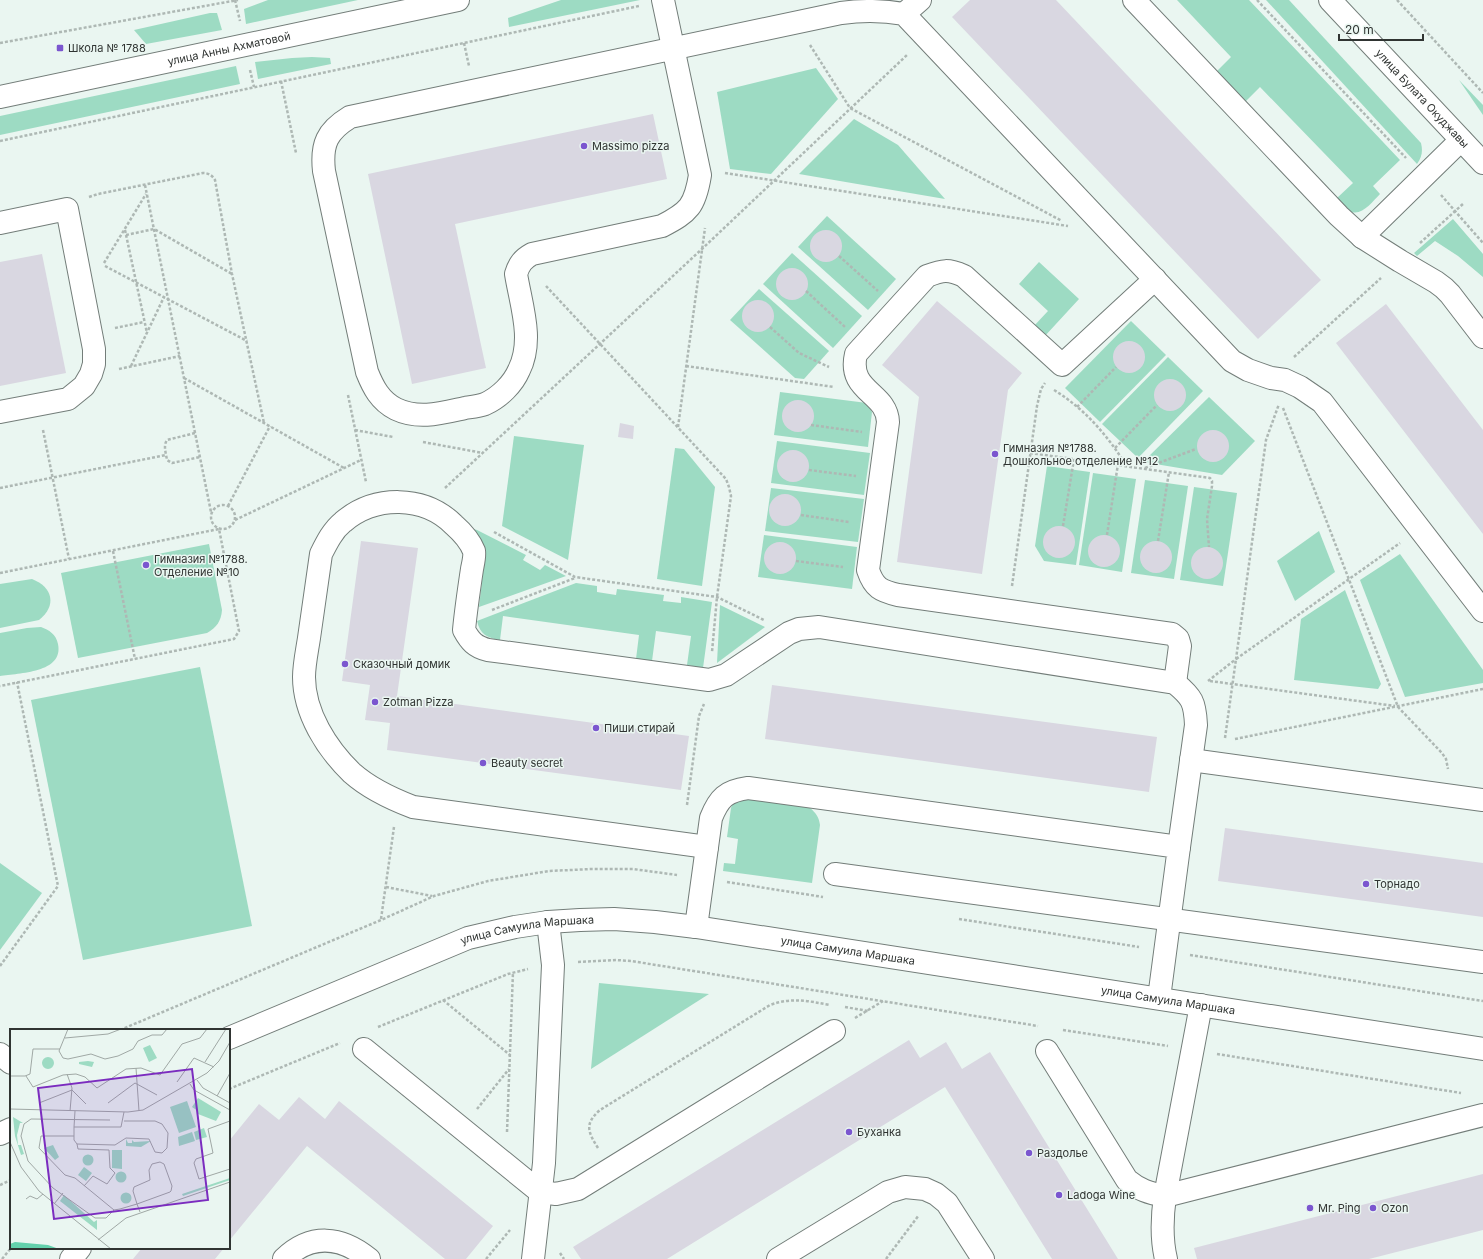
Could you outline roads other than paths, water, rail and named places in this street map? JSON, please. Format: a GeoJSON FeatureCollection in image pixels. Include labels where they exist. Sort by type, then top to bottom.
{"type":"FeatureCollection","features":[{"type":"Feature","properties":{"kind":"street","name":"улица Анны Ахматовой"},"geometry":{"type":"LineString","coordinates":[[0,97],[458,0]]}},
{"type":"Feature","properties":{"kind":"street"},"geometry":{"type":"LineString","coordinates":[[663,0],[673,48],[699,169],[700,175],[698,192],[690,206],[681,216],[662,226],[532,254],[522,261],[518,266],[516,274],[526,332],[526,352],[520,369],[512,382],[500,395],[485,404],[431,415],[414,415],[396,409],[385,402],[375,390],[367,372],[324,171],[322,156],[324,144],[330,133],[337,125],[350,116],[673,48],[861,10],[912,7],[926,37],[1232,361],[1248,370],[1271,378],[1285,380],[1300,387],[1322,402],[1483,610]]}},
{"type":"Feature","properties":{"kind":"street"},"geometry":{"type":"LineString","coordinates":[[1134,0],[1339,216],[1362,237],[1444,288],[1483,337]]}},
{"type":"Feature","properties":{"kind":"street","name":"улица Булата Окуджавы"},"geometry":{"type":"LineString","coordinates":[[1330,0],[1483,163]]}},
{"type":"Feature","properties":{"kind":"street"},"geometry":{"type":"LineString","coordinates":[[1362,237],[1461,140]]}},
{"type":"Feature","properties":{"kind":"street"},"geometry":{"type":"LineString","coordinates":[[0,223],[67,209],[94,348],[94,364],[91,374],[84,386],[68,398],[0,412]]}},
{"type":"Feature","properties":{"kind":"street"},"geometry":{"type":"LineString","coordinates":[[1154,279],[1062,365],[964,276],[952,271],[942,271],[927,276],[856,354],[855,371],[861,384],[885,408],[888,415],[868,570],[871,580],[878,588],[886,592],[1172,634],[1178,639],[1180,646],[1182,689],[1196,710],[1196,725],[1159,998]]}},
{"type":"Feature","properties":{"kind":"street"},"geometry":{"type":"LineString","coordinates":[[707,847],[413,807],[378,791],[353,773],[330,748],[319,729],[307,702],[304,677],[321,554],[330,536],[342,522],[358,511],[371,506],[385,502],[401,501],[425,506],[448,519],[464,535],[474,552],[464,630],[474,645],[488,650],[703,680],[714,680],[726,675],[781,637],[799,629],[819,627],[1182,689]]}},
{"type":"Feature","properties":{"kind":"street"},"geometry":{"type":"LineString","coordinates":[[1191,760],[1483,800]]}},
{"type":"Feature","properties":{"kind":"street"},"geometry":{"type":"LineString","coordinates":[[696,928],[711,818],[716,804],[725,796],[736,790],[748,788],[1179,847]]}},
{"type":"Feature","properties":{"kind":"street"},"geometry":{"type":"LineString","coordinates":[[835,874],[1483,962]]}},
{"type":"Feature","properties":{"kind":"street","name":"улица Самуила Маршака"},"geometry":{"type":"LineString","coordinates":[[230,1038],[468,938],[515,927],[548,922],[614,919],[655,922],[696,928],[1483,1048]]}},
{"type":"Feature","properties":{"kind":"street"},"geometry":{"type":"LineString","coordinates":[[533,1259],[544,1163],[553,966],[548,922]]}},
{"type":"Feature","properties":{"kind":"street"},"geometry":{"type":"LineString","coordinates":[[1166,1259],[1162,1224],[1164,1196],[1201,1005]]}},
{"type":"Feature","properties":{"kind":"street"},"geometry":{"type":"LineString","coordinates":[[364,1049],[540,1192],[556,1194],[578,1189],[834,1031]]}},
{"type":"Feature","properties":{"kind":"street"},"geometry":{"type":"LineString","coordinates":[[1047,1051],[1127,1180],[1136,1188],[1148,1193],[1164,1196],[1483,1115]]}},
{"type":"Feature","properties":{"kind":"street"},"geometry":{"type":"LineString","coordinates":[[0,1054],[10,1063]]}},
{"type":"Feature","properties":{"kind":"street"},"geometry":{"type":"LineString","coordinates":[[0,1134],[10,1129]]}},
{"type":"Feature","properties":{"kind":"street"},"geometry":{"type":"LineString","coordinates":[[778,1259],[888,1192],[905,1187],[925,1189],[936,1194],[947,1203],[983,1259]]}},
{"type":"Feature","properties":{"kind":"street"},"geometry":{"type":"LineString","coordinates":[[284,1259],[294,1250],[313,1242],[327,1241],[342,1243],[369,1259]]}},
{"type":"Feature","properties":{"kind":"street"},"geometry":{"type":"LineString","coordinates":[[71,1259],[79,1249]]}},
{"type":"Feature","properties":{"kind":"place","name":"Школа № 1788"},"geometry":{"type":"Point","coordinates":[60,48]}},
{"type":"Feature","properties":{"kind":"place","name":"Massimo pizza"},"geometry":{"type":"Point","coordinates":[584,146]}},
{"type":"Feature","properties":{"kind":"place","name":"Гимназия №1788. Дошкольное отделение №12"},"geometry":{"type":"Point","coordinates":[995,454]}},
{"type":"Feature","properties":{"kind":"place","name":"Гимназия №1788. Отделение №10"},"geometry":{"type":"Point","coordinates":[146,565]}},
{"type":"Feature","properties":{"kind":"place","name":"Сказочный домик"},"geometry":{"type":"Point","coordinates":[345,664]}},
{"type":"Feature","properties":{"kind":"place","name":"Zotman Pizza"},"geometry":{"type":"Point","coordinates":[375,702]}},
{"type":"Feature","properties":{"kind":"place","name":"Пиши стирай"},"geometry":{"type":"Point","coordinates":[596,728]}},
{"type":"Feature","properties":{"kind":"place","name":"Beauty secret"},"geometry":{"type":"Point","coordinates":[483,763]}},
{"type":"Feature","properties":{"kind":"place","name":"Торнадо"},"geometry":{"type":"Point","coordinates":[1366,884]}},
{"type":"Feature","properties":{"kind":"place","name":"Буханка"},"geometry":{"type":"Point","coordinates":[849,1132]}},
{"type":"Feature","properties":{"kind":"place","name":"Раздолье"},"geometry":{"type":"Point","coordinates":[1029,1153]}},
{"type":"Feature","properties":{"kind":"place","name":"Ladoga Wine"},"geometry":{"type":"Point","coordinates":[1059,1195]}},
{"type":"Feature","properties":{"kind":"place","name":"Mr. Ping"},"geometry":{"type":"Point","coordinates":[1310,1208]}},
{"type":"Feature","properties":{"kind":"place","name":"Ozon"},"geometry":{"type":"Point","coordinates":[1373,1208]}}]}
